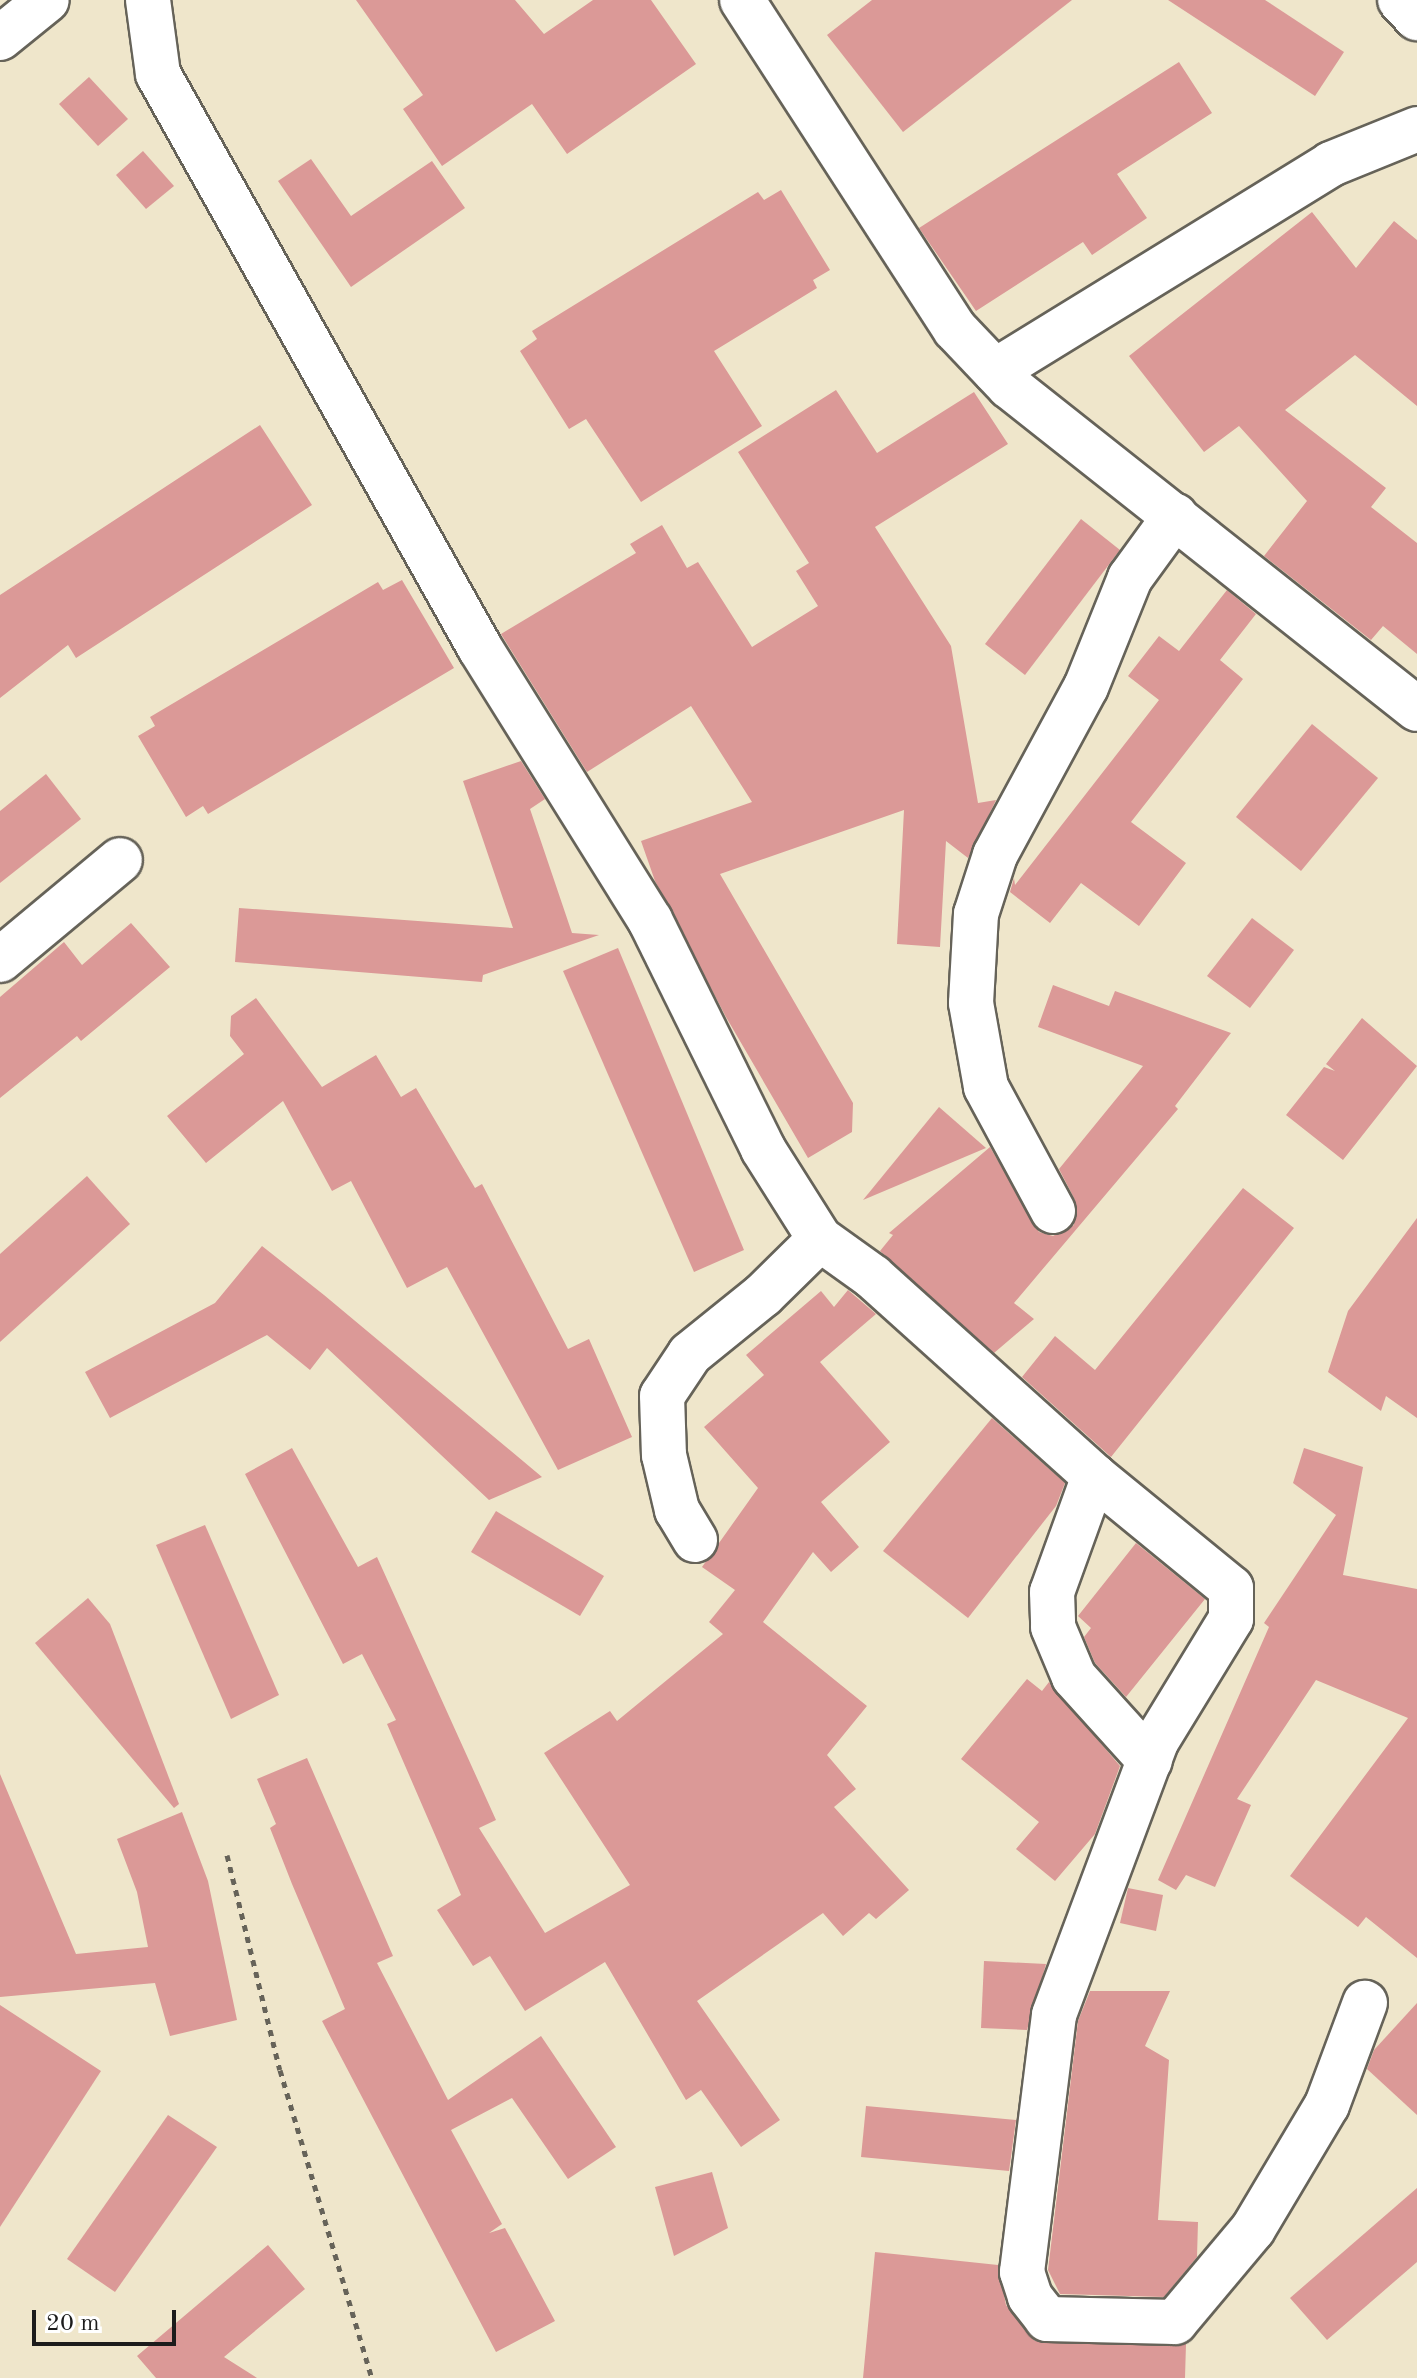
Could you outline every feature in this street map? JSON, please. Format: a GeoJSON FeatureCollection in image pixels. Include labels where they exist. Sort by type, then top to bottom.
{"type":"FeatureCollection","features":[{"type":"Feature","properties":{"kind":"street"},"geometry":{"type":"LineString","coordinates":[[0,38],[47,0]]}},
{"type":"Feature","properties":{"kind":"street"},"geometry":{"type":"LineString","coordinates":[[148,0],[158,74],[480,648],[650,920],[763,1149],[820,1239],[873,1277],[1094,1476],[1231,1588],[1231,1619],[1150,1761],[1054,2015],[1022,2272],[1030,2297],[1047,2319],[1175,2322],[1253,2229],[1298,2155],[1327,2105],[1365,2003]]}},
{"type":"Feature","properties":{"kind":"street"},"geometry":{"type":"LineString","coordinates":[[742,0],[955,329],[995,371],[1417,709]]}},
{"type":"Feature","properties":{"kind":"street"},"geometry":{"type":"LineString","coordinates":[[1400,0],[1417,18]]}},
{"type":"Feature","properties":{"kind":"street"},"geometry":{"type":"LineString","coordinates":[[995,371],[1331,164],[1417,129]]}},
{"type":"Feature","properties":{"kind":"street"},"geometry":{"type":"LineString","coordinates":[[1053,1211],[986,1087],[971,1003],[976,914],[995,855],[1086,687],[1130,578],[1175,516]]}},
{"type":"Feature","properties":{"kind":"street"},"geometry":{"type":"LineString","coordinates":[[0,960],[120,860]]}},
{"type":"Feature","properties":{"kind":"street"},"geometry":{"type":"LineString","coordinates":[[695,1540],[677,1510],[664,1455],[662,1396],[690,1354],[820,1239]]}},
{"type":"Feature","properties":{"kind":"street"},"geometry":{"type":"LineString","coordinates":[[1094,1476],[1052,1592],[1053,1627],[1074,1677],[1150,1761]]}},
{"type":"Feature","properties":{"kind":"path"},"geometry":{"type":"LineString","coordinates":[[227,1855],[280,2070],[372,2378]]}},
{"type":"Feature","properties":{"kind":"building"},"geometry":{"type":"Polygon","coordinates":[[[356,0],[515,0],[544,34],[593,0],[651,0],[696,64],[567,154],[532,104],[442,166],[403,109],[423,95],[356,0]]]}},
{"type":"Feature","properties":{"kind":"building"},"geometry":{"type":"Polygon","coordinates":[[[872,0],[1072,0],[903,132],[827,35],[872,0]]]}},
{"type":"Feature","properties":{"kind":"building"},"geometry":{"type":"Polygon","coordinates":[[[1168,0],[1265,0],[1344,52],[1315,96],[1168,0]]]}},
{"type":"Feature","properties":{"kind":"building"},"geometry":{"type":"Polygon","coordinates":[[[1179,62],[1212,113],[1117,174],[1147,218],[1092,255],[1083,242],[976,311],[919,228],[1179,62]]]}},
{"type":"Feature","properties":{"kind":"building"},"geometry":{"type":"Polygon","coordinates":[[[89,77],[128,119],[98,146],[59,104],[89,77]]]}},
{"type":"Feature","properties":{"kind":"building"},"geometry":{"type":"Polygon","coordinates":[[[143,151],[174,186],[146,209],[116,175],[143,151]]]}},
{"type":"Feature","properties":{"kind":"building"},"geometry":{"type":"Polygon","coordinates":[[[311,159],[351,216],[432,161],[465,208],[351,287],[278,181],[311,159]]]}},
{"type":"Feature","properties":{"kind":"building"},"geometry":{"type":"Polygon","coordinates":[[[781,190],[830,270],[813,280],[817,288],[714,351],[762,426],[641,502],[586,419],[569,429],[520,351],[537,339],[532,331],[758,192],[764,200],[781,190]]]}},
{"type":"Feature","properties":{"kind":"building"},"geometry":{"type":"Polygon","coordinates":[[[1312,212],[1356,268],[1394,221],[1417,240],[1417,406],[1355,355],[1285,410],[1386,488],[1371,507],[1417,543],[1417,654],[1383,626],[1371,640],[1264,556],[1307,501],[1239,426],[1204,452],[1129,356],[1312,212]]]}},
{"type":"Feature","properties":{"kind":"building"},"geometry":{"type":"Polygon","coordinates":[[[836,390],[877,453],[974,392],[1008,444],[875,527],[951,646],[978,803],[996,800],[968,858],[946,841],[940,947],[897,944],[904,810],[720,874],[853,1103],[852,1132],[808,1158],[726,1017],[655,881],[641,841],[752,802],[691,706],[587,772],[501,634],[636,553],[630,544],[662,525],[687,568],[698,562],[752,647],[818,606],[796,571],[809,563],[738,452],[836,390]]]}},
{"type":"Feature","properties":{"kind":"building"},"geometry":{"type":"Polygon","coordinates":[[[260,425],[312,505],[76,658],[68,645],[0,698],[0,595],[260,425]]]}},
{"type":"Feature","properties":{"kind":"building"},"geometry":{"type":"Polygon","coordinates":[[[1081,519],[1120,550],[1025,675],[985,644],[1081,519]]]}},
{"type":"Feature","properties":{"kind":"building"},"geometry":{"type":"Polygon","coordinates":[[[402,580],[454,668],[208,814],[203,806],[186,817],[138,736],[155,726],[150,717],[378,582],[383,590],[402,580]]]}},
{"type":"Feature","properties":{"kind":"building"},"geometry":{"type":"Polygon","coordinates":[[[1227,590],[1256,614],[1220,660],[1243,679],[1131,822],[1186,863],[1139,926],[1081,883],[1050,923],[1010,892],[1014,878],[1015,885],[1159,700],[1128,676],[1159,636],[1179,651],[1227,590]]]}},
{"type":"Feature","properties":{"kind":"building"},"geometry":{"type":"Polygon","coordinates":[[[1312,724],[1378,778],[1301,871],[1236,817],[1312,724]]]}},
{"type":"Feature","properties":{"kind":"building"},"geometry":{"type":"Polygon","coordinates":[[[521,761],[545,799],[530,809],[572,933],[599,935],[483,975],[482,982],[235,962],[239,908],[513,928],[463,781],[521,761]]]}},
{"type":"Feature","properties":{"kind":"building"},"geometry":{"type":"Polygon","coordinates":[[[46,774],[81,819],[0,883],[0,811],[46,774]]]}},
{"type":"Feature","properties":{"kind":"building"},"geometry":{"type":"Polygon","coordinates":[[[1252,918],[1294,950],[1250,1008],[1207,976],[1252,918]]]}},
{"type":"Feature","properties":{"kind":"building"},"geometry":{"type":"Polygon","coordinates":[[[131,923],[170,967],[81,1041],[77,1036],[0,1098],[0,997],[64,942],[82,965],[131,923]]]}},
{"type":"Feature","properties":{"kind":"building"},"geometry":{"type":"Polygon","coordinates":[[[618,948],[744,1250],[694,1272],[563,971],[618,948]]]}},
{"type":"Feature","properties":{"kind":"building"},"geometry":{"type":"Polygon","coordinates":[[[1053,985],[1109,1006],[1115,991],[1231,1033],[1175,1106],[1178,1109],[1014,1303],[1034,1319],[994,1353],[880,1251],[893,1235],[889,1233],[990,1147],[1039,1232],[1053,1236],[1074,1225],[1075,1200],[1059,1169],[1143,1066],[1038,1027],[1053,985]]]}},
{"type":"Feature","properties":{"kind":"building"},"geometry":{"type":"Polygon","coordinates":[[[256,998],[322,1087],[376,1055],[401,1097],[416,1088],[475,1188],[482,1184],[568,1349],[589,1339],[632,1437],[558,1470],[447,1267],[407,1288],[351,1181],[332,1191],[283,1101],[206,1163],[167,1116],[244,1054],[230,1036],[231,1016],[256,998]]]}},
{"type":"Feature","properties":{"kind":"building"},"geometry":{"type":"Polygon","coordinates":[[[1362,1018],[1417,1066],[1343,1160],[1286,1115],[1324,1067],[1335,1071],[1326,1064],[1362,1018]]]}},
{"type":"Feature","properties":{"kind":"building"},"geometry":{"type":"Polygon","coordinates":[[[939,1107],[986,1148],[863,1200],[939,1107]]]}},
{"type":"Feature","properties":{"kind":"building"},"geometry":{"type":"Polygon","coordinates":[[[87,1176],[130,1224],[0,1342],[0,1254],[87,1176]]]}},
{"type":"Feature","properties":{"kind":"building"},"geometry":{"type":"Polygon","coordinates":[[[1243,1188],[1294,1228],[1111,1457],[1022,1377],[1055,1336],[1095,1370],[1243,1188]]]}},
{"type":"Feature","properties":{"kind":"building"},"geometry":{"type":"Polygon","coordinates":[[[1417,1218],[1417,1418],[1386,1396],[1381,1411],[1328,1372],[1348,1311],[1417,1218]]]}},
{"type":"Feature","properties":{"kind":"building"},"geometry":{"type":"Polygon","coordinates":[[[262,1246],[542,1477],[489,1500],[327,1348],[310,1370],[267,1335],[110,1418],[85,1372],[215,1303],[262,1246]]]}},
{"type":"Feature","properties":{"kind":"building"},"geometry":{"type":"Polygon","coordinates":[[[848,1290],[876,1314],[820,1362],[890,1442],[821,1502],[859,1547],[831,1572],[813,1552],[763,1622],[867,1706],[827,1755],[856,1789],[834,1807],[909,1890],[876,1919],[869,1913],[843,1936],[823,1913],[697,2001],[780,2120],[741,2147],[701,2090],[686,2100],[605,1962],[525,2011],[490,1956],[473,1966],[437,1910],[461,1895],[387,1724],[396,1720],[362,1654],[343,1664],[245,1474],[292,1448],[358,1567],[377,1557],[496,1820],[479,1828],[545,1933],[630,1885],[544,1753],[610,1711],[617,1721],[723,1634],[709,1622],[735,1590],[702,1567],[758,1488],[704,1427],[764,1375],[746,1355],[821,1291],[834,1307],[848,1290]]]}},
{"type":"Feature","properties":{"kind":"building"},"geometry":{"type":"Polygon","coordinates":[[[992,1418],[1065,1483],[1056,1506],[968,1618],[883,1551],[992,1418]]]}},
{"type":"Feature","properties":{"kind":"building"},"geometry":{"type":"Polygon","coordinates":[[[1304,1448],[1363,1467],[1343,1575],[1417,1589],[1417,1958],[1366,1917],[1358,1927],[1290,1876],[1408,1718],[1316,1680],[1237,1799],[1251,1805],[1215,1887],[1186,1875],[1176,1890],[1158,1880],[1269,1627],[1264,1623],[1336,1515],[1293,1483],[1304,1448]]]}},
{"type":"Feature","properties":{"kind":"building"},"geometry":{"type":"Polygon","coordinates":[[[496,1511],[604,1576],[580,1616],[471,1552],[496,1511]]]}},
{"type":"Feature","properties":{"kind":"building"},"geometry":{"type":"Polygon","coordinates":[[[205,1525],[279,1695],[231,1719],[156,1545],[205,1525]]]}},
{"type":"Feature","properties":{"kind":"building"},"geometry":{"type":"Polygon","coordinates":[[[1136,1543],[1205,1599],[1126,1697],[1095,1663],[1084,1637],[1091,1628],[1078,1616],[1136,1543]]]}},
{"type":"Feature","properties":{"kind":"building"},"geometry":{"type":"Polygon","coordinates":[[[88,1598],[110,1624],[179,1804],[174,1808],[35,1643],[88,1598]]]}},
{"type":"Feature","properties":{"kind":"building"},"geometry":{"type":"Polygon","coordinates":[[[1027,1679],[1042,1691],[1049,1682],[1120,1766],[1095,1834],[1055,1881],[1016,1849],[1039,1822],[961,1759],[1027,1679]]]}},
{"type":"Feature","properties":{"kind":"building"},"geometry":{"type":"Polygon","coordinates":[[[307,1758],[393,1956],[377,1963],[448,2100],[541,2036],[616,2147],[568,2179],[512,2098],[451,2130],[502,2224],[489,2233],[505,2228],[555,2321],[496,2352],[322,2021],[345,2009],[270,1828],[276,1824],[257,1779],[307,1758]]]}},
{"type":"Feature","properties":{"kind":"building"},"geometry":{"type":"Polygon","coordinates":[[[0,1774],[76,1954],[148,1947],[137,1892],[117,1839],[182,1812],[208,1881],[237,2020],[170,2036],[155,1983],[0,1997],[0,1774]]]}},
{"type":"Feature","properties":{"kind":"building"},"geometry":{"type":"Polygon","coordinates":[[[1128,1888],[1163,1895],[1156,1931],[1120,1923],[1128,1888]]]}},
{"type":"Feature","properties":{"kind":"building"},"geometry":{"type":"Polygon","coordinates":[[[984,1961],[1046,1964],[1027,2030],[981,2028],[984,1961]]]}},
{"type":"Feature","properties":{"kind":"building"},"geometry":{"type":"Polygon","coordinates":[[[1090,1991],[1170,1991],[1145,2046],[1169,2060],[1158,2220],[1198,2222],[1197,2257],[1164,2297],[1060,2294],[1048,2270],[1078,2021],[1090,1991]]]}},
{"type":"Feature","properties":{"kind":"building"},"geometry":{"type":"Polygon","coordinates":[[[1417,2003],[1417,2115],[1367,2069],[1374,2050],[1417,2003]]]}},
{"type":"Feature","properties":{"kind":"building"},"geometry":{"type":"Polygon","coordinates":[[[0,2005],[101,2071],[0,2227],[0,2005]]]}},
{"type":"Feature","properties":{"kind":"building"},"geometry":{"type":"Polygon","coordinates":[[[866,2106],[1016,2120],[1009,2171],[861,2157],[866,2106]]]}},
{"type":"Feature","properties":{"kind":"building"},"geometry":{"type":"Polygon","coordinates":[[[168,2115],[217,2147],[115,2292],[67,2259],[168,2115]]]}},
{"type":"Feature","properties":{"kind":"building"},"geometry":{"type":"Polygon","coordinates":[[[712,2172],[728,2228],[674,2256],[655,2187],[712,2172]]]}},
{"type":"Feature","properties":{"kind":"building"},"geometry":{"type":"Polygon","coordinates":[[[1417,2188],[1417,2262],[1327,2340],[1290,2298],[1417,2188]]]}},
{"type":"Feature","properties":{"kind":"building"},"geometry":{"type":"Polygon","coordinates":[[[268,2245],[305,2289],[224,2357],[257,2378],[156,2378],[137,2356],[268,2245]]]}},
{"type":"Feature","properties":{"kind":"building"},"geometry":{"type":"Polygon","coordinates":[[[875,2252],[998,2265],[1006,2305],[1035,2341],[1186,2344],[1185,2378],[863,2378],[875,2252]]]}}]}
